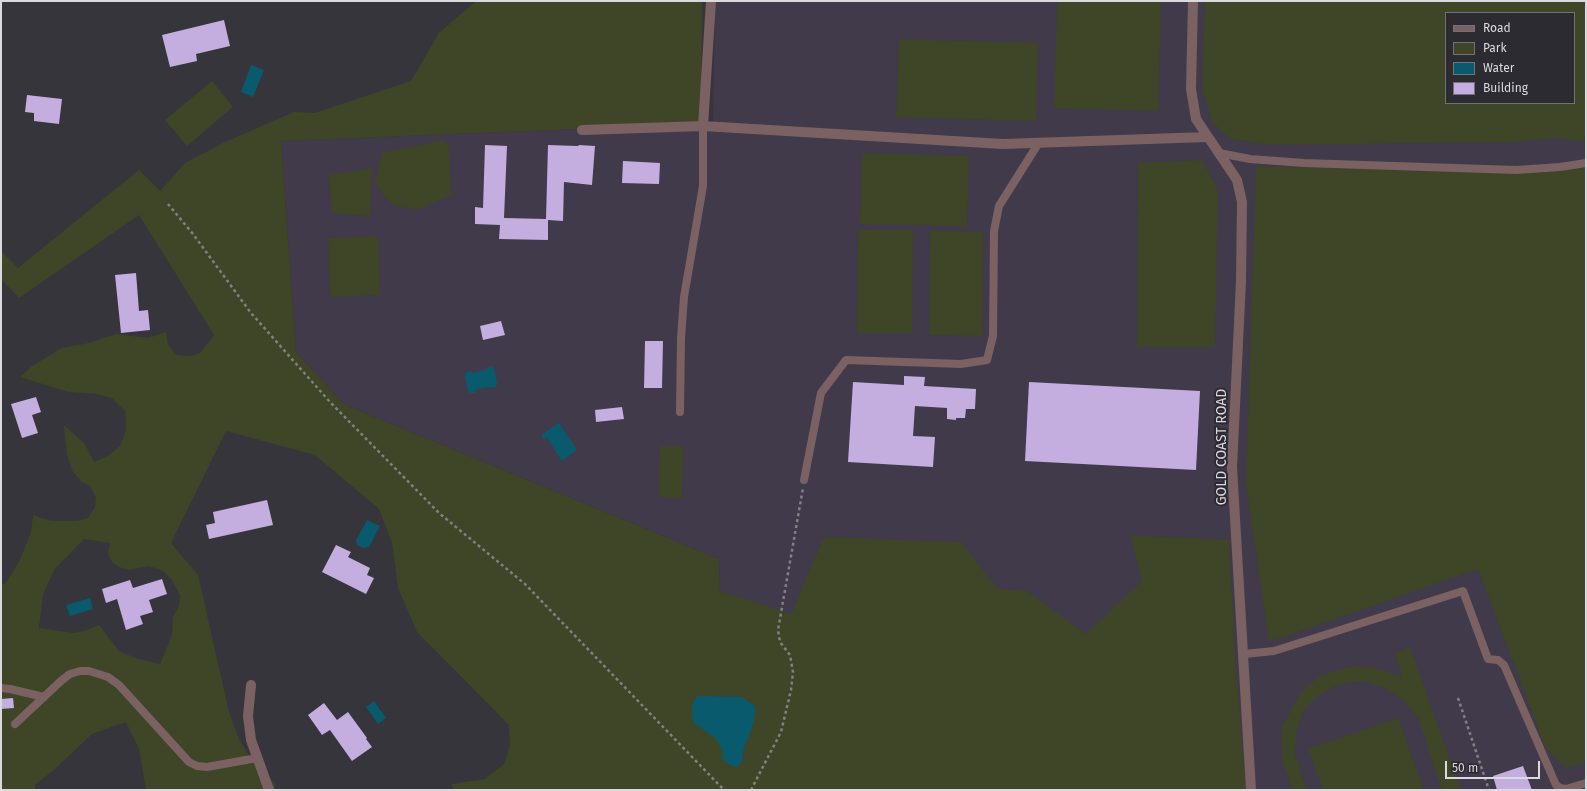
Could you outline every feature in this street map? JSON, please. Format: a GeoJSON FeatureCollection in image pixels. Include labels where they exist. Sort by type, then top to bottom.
{"type":"FeatureCollection","features":[{"type":"Feature","properties":{"kind":"street"},"geometry":{"type":"LineString","coordinates":[[703,126],[711,1]]}},
{"type":"Feature","properties":{"kind":"street","name":"GOLD COAST ROAD"},"geometry":{"type":"LineString","coordinates":[[1193,1],[1191,89],[1196,119],[1207,138],[1237,180],[1242,202],[1232,467],[1251,790]]}},
{"type":"Feature","properties":{"kind":"street"},"geometry":{"type":"LineString","coordinates":[[582,130],[703,126],[1003,144],[1207,138]]}},
{"type":"Feature","properties":{"kind":"street"},"geometry":{"type":"LineString","coordinates":[[251,685],[248,716],[251,740],[270,790]]}},
{"type":"Feature","properties":{"kind":"lane"},"geometry":{"type":"LineString","coordinates":[[680,412],[681,338],[684,297],[703,186],[703,126]]}},
{"type":"Feature","properties":{"kind":"lane"},"geometry":{"type":"LineString","coordinates":[[804,480],[821,393],[846,360],[961,364],[987,360],[993,336],[994,231],[999,206],[1038,144]]}},
{"type":"Feature","properties":{"kind":"lane"},"geometry":{"type":"LineString","coordinates":[[1219,153],[1250,159],[1304,163],[1508,169],[1560,167],[1586,163]]}},
{"type":"Feature","properties":{"kind":"lane"},"geometry":{"type":"LineString","coordinates":[[1244,654],[1274,651],[1463,591],[1488,659],[1498,660],[1504,665],[1556,785],[1560,788],[1566,789],[1586,784]]}},
{"type":"Feature","properties":{"kind":"lane"},"geometry":{"type":"LineString","coordinates":[[15,724],[62,680],[70,674],[84,671],[98,673],[119,685],[189,762],[197,766],[207,767],[257,758]]}},
{"type":"Feature","properties":{"kind":"lane"},"geometry":{"type":"LineString","coordinates":[[1,688],[10,688],[44,697]]}},
{"type":"Feature","properties":{"kind":"path"},"geometry":{"type":"LineString","coordinates":[[168,204],[193,234],[251,314],[330,402],[438,513],[525,584],[724,790]]}},
{"type":"Feature","properties":{"kind":"path"},"geometry":{"type":"LineString","coordinates":[[751,790],[781,732],[791,690],[794,672],[790,655],[780,642],[778,630],[804,480]]}},
{"type":"Feature","properties":{"kind":"path"},"geometry":{"type":"LineString","coordinates":[[1458,698],[1490,790]]}},
{"type":"Feature","properties":{"kind":"shaded area"},"geometry":{"type":"Polygon","coordinates":[[[715,1],[1586,1],[1586,790],[693,790],[631,728],[720,591],[719,559],[343,404],[296,352],[281,141],[701,124],[713,126],[715,1]]]}},
{"type":"Feature","properties":{"kind":"green space"},"geometry":{"type":"Polygon","coordinates":[[[476,1],[702,1],[701,124],[281,141],[296,352],[343,404],[719,559],[720,591],[791,614],[824,537],[961,542],[998,589],[1027,591],[1086,634],[1142,581],[1130,535],[1229,540],[1235,656],[1246,790],[453,790],[452,784],[485,779],[504,764],[510,746],[509,725],[417,632],[398,588],[392,543],[379,509],[315,455],[226,431],[171,543],[198,575],[229,712],[239,739],[258,768],[275,783],[275,790],[146,790],[139,749],[126,722],[92,734],[55,769],[35,785],[35,790],[1,790],[1,585],[6,583],[20,560],[31,532],[33,515],[51,521],[77,521],[88,518],[95,507],[96,497],[90,486],[82,482],[73,472],[67,455],[64,425],[85,444],[94,462],[108,456],[120,446],[126,430],[125,411],[112,398],[97,394],[68,392],[20,377],[32,366],[62,348],[89,343],[116,334],[148,338],[166,332],[168,345],[176,355],[183,356],[191,356],[200,353],[214,335],[139,215],[19,298],[1,279],[1,251],[18,268],[139,170],[160,191],[185,163],[225,142],[294,112],[315,113],[411,81],[439,33],[476,1]],[[84,539],[55,569],[43,594],[39,628],[74,633],[99,625],[119,651],[138,659],[160,664],[172,635],[173,617],[179,606],[180,595],[172,580],[163,571],[149,566],[129,570],[119,567],[112,562],[108,554],[110,543],[84,539]],[[718,696],[716,739],[722,748],[723,759],[742,760],[744,747],[748,739],[742,697],[718,696]]]}},
{"type":"Feature","properties":{"kind":"green space"},"geometry":{"type":"Polygon","coordinates":[[[1057,1],[1161,1],[1158,111],[1054,108],[1057,1]]]}},
{"type":"Feature","properties":{"kind":"green space"},"geometry":{"type":"Polygon","coordinates":[[[1205,1],[1586,1],[1586,142],[1557,138],[1509,142],[1268,145],[1229,138],[1212,122],[1202,86],[1205,1]]]}},
{"type":"Feature","properties":{"kind":"green space"},"geometry":{"type":"Polygon","coordinates":[[[899,39],[1038,43],[1036,121],[896,117],[899,39]]]}},
{"type":"Feature","properties":{"kind":"green space"},"geometry":{"type":"Polygon","coordinates":[[[212,81],[233,107],[187,146],[165,120],[212,81]]]}},
{"type":"Feature","properties":{"kind":"green space"},"geometry":{"type":"Polygon","coordinates":[[[443,140],[449,145],[451,195],[417,210],[396,206],[387,200],[375,182],[382,153],[443,140]]]}},
{"type":"Feature","properties":{"kind":"green space"},"geometry":{"type":"Polygon","coordinates":[[[862,153],[969,156],[967,226],[860,224],[862,153]]]}},
{"type":"Feature","properties":{"kind":"green space"},"geometry":{"type":"Polygon","coordinates":[[[1202,160],[1218,190],[1215,347],[1137,347],[1138,163],[1202,160]]]}},
{"type":"Feature","properties":{"kind":"green space"},"geometry":{"type":"Polygon","coordinates":[[[1586,164],[1586,762],[1566,768],[1546,749],[1478,569],[1269,642],[1246,484],[1256,167],[1586,164]]]}},
{"type":"Feature","properties":{"kind":"green space"},"geometry":{"type":"Polygon","coordinates":[[[372,168],[370,216],[332,213],[329,175],[372,168]]]}},
{"type":"Feature","properties":{"kind":"green space"},"geometry":{"type":"Polygon","coordinates":[[[858,230],[913,230],[912,333],[857,333],[858,230]]]}},
{"type":"Feature","properties":{"kind":"green space"},"geometry":{"type":"Polygon","coordinates":[[[930,231],[983,232],[982,336],[929,335],[930,231]]]}},
{"type":"Feature","properties":{"kind":"green space"},"geometry":{"type":"Polygon","coordinates":[[[378,236],[380,295],[330,297],[328,238],[378,236]]]}},
{"type":"Feature","properties":{"kind":"green space"},"geometry":{"type":"Polygon","coordinates":[[[660,446],[683,446],[682,498],[659,497],[660,446]]]}},
{"type":"Feature","properties":{"kind":"green space"},"geometry":{"type":"Polygon","coordinates":[[[1410,647],[1461,790],[1442,790],[1418,718],[1403,700],[1387,689],[1366,681],[1340,684],[1320,694],[1304,710],[1297,729],[1295,754],[1307,790],[1293,790],[1282,761],[1282,727],[1301,692],[1318,677],[1344,668],[1361,666],[1382,670],[1402,677],[1395,654],[1410,647]]]}},
{"type":"Feature","properties":{"kind":"green space"},"geometry":{"type":"Polygon","coordinates":[[[1398,718],[1424,790],[1323,790],[1308,749],[1398,718]]]}},
{"type":"Feature","properties":{"kind":"water"},"geometry":{"type":"Polygon","coordinates":[[[251,65],[264,70],[253,97],[241,92],[251,65]]]}},
{"type":"Feature","properties":{"kind":"water"},"geometry":{"type":"Polygon","coordinates":[[[491,366],[494,368],[497,384],[496,387],[477,389],[475,393],[470,393],[468,391],[465,376],[466,372],[470,371],[474,373],[491,366]]]}},
{"type":"Feature","properties":{"kind":"water"},"geometry":{"type":"Polygon","coordinates":[[[559,423],[577,450],[562,461],[547,438],[544,440],[541,435],[559,423]]]}},
{"type":"Feature","properties":{"kind":"water"},"geometry":{"type":"Polygon","coordinates":[[[367,520],[380,526],[369,547],[363,548],[357,545],[356,541],[367,520]]]}},
{"type":"Feature","properties":{"kind":"water"},"geometry":{"type":"Polygon","coordinates":[[[90,598],[93,609],[70,616],[66,605],[90,598]]]}},
{"type":"Feature","properties":{"kind":"water"},"geometry":{"type":"Polygon","coordinates":[[[697,696],[742,697],[755,706],[755,717],[744,747],[742,761],[738,767],[731,766],[723,759],[722,748],[716,739],[693,722],[692,705],[697,696]]]}},
{"type":"Feature","properties":{"kind":"water"},"geometry":{"type":"Polygon","coordinates":[[[374,701],[386,718],[378,724],[366,707],[374,701]]]}},
{"type":"Feature","properties":{"kind":"building"},"geometry":{"type":"Polygon","coordinates":[[[224,20],[230,46],[196,54],[197,61],[170,67],[162,35],[224,20]]]}},
{"type":"Feature","properties":{"kind":"building"},"geometry":{"type":"Polygon","coordinates":[[[27,95],[62,99],[59,124],[34,121],[34,113],[25,112],[27,95]]]}},
{"type":"Feature","properties":{"kind":"building"},"geometry":{"type":"Polygon","coordinates":[[[485,145],[507,146],[504,218],[546,219],[548,145],[595,146],[592,185],[564,182],[563,221],[548,220],[548,240],[499,239],[500,225],[475,224],[475,207],[483,208],[485,145]]]}},
{"type":"Feature","properties":{"kind":"building"},"geometry":{"type":"Polygon","coordinates":[[[623,161],[660,163],[659,184],[622,183],[623,161]]]}},
{"type":"Feature","properties":{"kind":"building"},"geometry":{"type":"Polygon","coordinates":[[[136,273],[139,311],[148,310],[150,330],[121,333],[115,275],[136,273]]]}},
{"type":"Feature","properties":{"kind":"building"},"geometry":{"type":"Polygon","coordinates":[[[501,321],[505,335],[483,340],[480,326],[501,321]]]}},
{"type":"Feature","properties":{"kind":"building"},"geometry":{"type":"Polygon","coordinates":[[[645,341],[663,341],[662,388],[644,388],[645,341]]]}},
{"type":"Feature","properties":{"kind":"building"},"geometry":{"type":"Polygon","coordinates":[[[904,376],[925,377],[924,386],[976,389],[975,409],[966,409],[965,418],[956,418],[956,420],[947,419],[947,408],[915,406],[913,436],[935,437],[933,467],[848,462],[853,382],[904,385],[904,376]]]}},
{"type":"Feature","properties":{"kind":"building"},"geometry":{"type":"Polygon","coordinates":[[[1029,382],[1200,391],[1196,470],[1025,461],[1029,382]]]}},
{"type":"Feature","properties":{"kind":"building"},"geometry":{"type":"Polygon","coordinates":[[[36,397],[41,412],[32,415],[38,433],[22,438],[11,404],[36,397]]]}},
{"type":"Feature","properties":{"kind":"building"},"geometry":{"type":"Polygon","coordinates":[[[622,407],[624,419],[596,422],[595,410],[622,407]]]}},
{"type":"Feature","properties":{"kind":"building"},"geometry":{"type":"Polygon","coordinates":[[[267,500],[273,525],[209,539],[206,525],[215,523],[213,512],[267,500]]]}},
{"type":"Feature","properties":{"kind":"building"},"geometry":{"type":"Polygon","coordinates":[[[336,545],[351,552],[348,557],[370,568],[367,575],[374,578],[366,594],[322,572],[336,545]]]}},
{"type":"Feature","properties":{"kind":"building"},"geometry":{"type":"Polygon","coordinates":[[[162,579],[167,594],[149,600],[153,612],[140,616],[143,624],[126,630],[117,599],[106,603],[102,589],[130,580],[133,588],[162,579]]]}},
{"type":"Feature","properties":{"kind":"building"},"geometry":{"type":"Polygon","coordinates":[[[13,698],[14,708],[1,709],[1,699],[13,698]]]}},
{"type":"Feature","properties":{"kind":"building"},"geometry":{"type":"Polygon","coordinates":[[[324,703],[337,720],[348,712],[372,747],[352,761],[330,730],[322,735],[308,715],[324,703]]]}},
{"type":"Feature","properties":{"kind":"building"},"geometry":{"type":"Polygon","coordinates":[[[1523,766],[1532,790],[1497,790],[1493,776],[1523,766]]]}}]}
